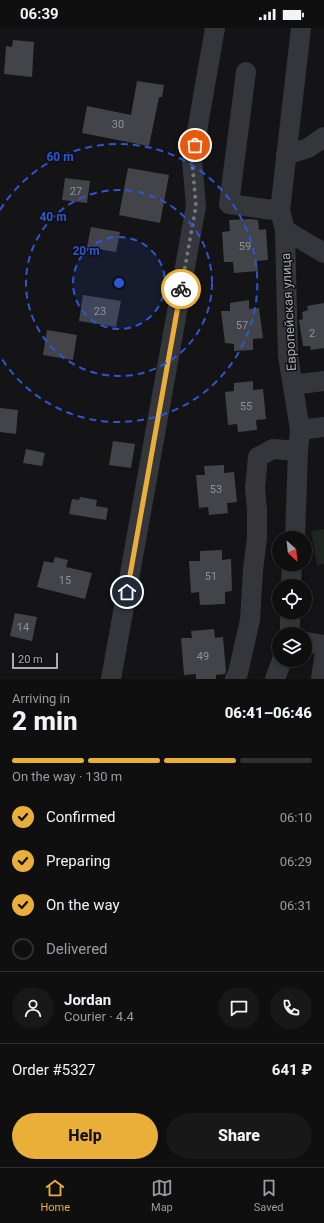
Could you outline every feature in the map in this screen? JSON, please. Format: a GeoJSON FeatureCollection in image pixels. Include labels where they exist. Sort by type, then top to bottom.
{"type":"FeatureCollection","features":[{"type":"Feature","properties":{"kind":"street"},"geometry":{"type":"LineString","coordinates":[[111,679],[196,206],[192,160],[215,28]]}},
{"type":"Feature","properties":{"kind":"street","name":"Европейская улица"},"geometry":{"type":"LineString","coordinates":[[295,531],[300,430],[288,356],[283,220],[286,156],[300,28]]}},
{"type":"Feature","properties":{"kind":"street"},"geometry":{"type":"LineString","coordinates":[[246,72],[229,204],[283,220]]}},
{"type":"Feature","properties":{"kind":"street"},"geometry":{"type":"LineString","coordinates":[[286,156],[308,148],[324,137]]}},
{"type":"Feature","properties":{"kind":"street","name":"Европейская улица"},"geometry":{"type":"LineString","coordinates":[[283,220],[324,253]]}},
{"type":"Feature","properties":{"kind":"street"},"geometry":{"type":"LineString","coordinates":[[293,385],[324,381]]}},
{"type":"Feature","properties":{"kind":"street"},"geometry":{"type":"LineString","coordinates":[[300,430],[324,427]]}},
{"type":"Feature","properties":{"kind":"street"},"geometry":{"type":"LineString","coordinates":[[235,679],[238,673],[250,620],[253,570],[257,538],[255,488],[258,457],[273,449],[298,451]]}},
{"type":"Feature","properties":{"kind":"street"},"geometry":{"type":"LineString","coordinates":[[312,643],[324,645]]}},
{"type":"Feature","properties":{"kind":"street"},"geometry":{"type":"LineString","coordinates":[[321,679],[324,658]]}},
{"type":"Feature","properties":{"kind":"street"},"geometry":{"type":"LineString","coordinates":[[275,679],[279,667]]}},
{"type":"Feature","properties":{"kind":"shaded area"},"geometry":{"type":"Polygon","coordinates":[[[324,529],[324,564],[317,565],[311,531],[324,529]]]}},
{"type":"Feature","properties":{"kind":"building"},"geometry":{"type":"Polygon","coordinates":[[[13,40],[34,42],[32,77],[4,74],[6,46],[12,47],[13,40]]]}},
{"type":"Feature","properties":{"kind":"building"},"geometry":{"type":"Polygon","coordinates":[[[137,81],[164,85],[162,97],[159,97],[149,146],[82,133],[87,106],[131,115],[137,81]]]}},
{"type":"Feature","properties":{"kind":"building"},"geometry":{"type":"Polygon","coordinates":[[[128,168],[169,175],[160,223],[119,215],[128,168]]]}},
{"type":"Feature","properties":{"kind":"building"},"geometry":{"type":"Polygon","coordinates":[[[65,178],[90,181],[87,203],[62,200],[65,178]]]}},
{"type":"Feature","properties":{"kind":"building"},"geometry":{"type":"Polygon","coordinates":[[[229,220],[258,220],[259,230],[266,229],[268,260],[257,261],[258,271],[234,273],[233,262],[224,262],[222,232],[230,231],[229,220]]]}},
{"type":"Feature","properties":{"kind":"building"},"geometry":{"type":"Polygon","coordinates":[[[91,227],[120,232],[116,252],[87,247],[91,227]]]}},
{"type":"Feature","properties":{"kind":"building"},"geometry":{"type":"Polygon","coordinates":[[[83,295],[121,301],[116,327],[79,321],[83,295]]]}},
{"type":"Feature","properties":{"kind":"building"},"geometry":{"type":"Polygon","coordinates":[[[249,300],[249,309],[259,308],[263,338],[253,339],[253,350],[234,351],[234,344],[225,343],[221,311],[230,311],[230,303],[249,300]]]}},
{"type":"Feature","properties":{"kind":"building"},"geometry":{"type":"Polygon","coordinates":[[[324,303],[324,348],[311,350],[310,346],[303,346],[299,320],[303,319],[302,312],[308,310],[307,306],[324,303]]]}},
{"type":"Feature","properties":{"kind":"building"},"geometry":{"type":"Polygon","coordinates":[[[47,330],[77,335],[73,360],[43,355],[47,330]]]}},
{"type":"Feature","properties":{"kind":"building"},"geometry":{"type":"Polygon","coordinates":[[[253,381],[253,390],[263,389],[266,419],[256,420],[257,430],[238,432],[237,424],[228,425],[225,392],[234,391],[234,383],[253,381]]]}},
{"type":"Feature","properties":{"kind":"building"},"geometry":{"type":"Polygon","coordinates":[[[0,408],[18,410],[16,434],[0,432],[0,408]]]}},
{"type":"Feature","properties":{"kind":"building"},"geometry":{"type":"Polygon","coordinates":[[[113,441],[135,444],[131,468],[109,465],[113,441]]]}},
{"type":"Feature","properties":{"kind":"building"},"geometry":{"type":"Polygon","coordinates":[[[26,449],[45,453],[42,466],[23,463],[26,449]]]}},
{"type":"Feature","properties":{"kind":"building"},"geometry":{"type":"Polygon","coordinates":[[[224,465],[224,473],[234,472],[237,502],[227,503],[228,513],[209,515],[208,507],[199,508],[196,475],[205,475],[204,466],[224,465]]]}},
{"type":"Feature","properties":{"kind":"building"},"geometry":{"type":"Polygon","coordinates":[[[80,497],[97,500],[96,506],[108,508],[106,520],[69,514],[72,499],[79,500],[80,497]]]}},
{"type":"Feature","properties":{"kind":"building"},"geometry":{"type":"Polygon","coordinates":[[[222,550],[222,560],[231,559],[232,591],[225,592],[225,604],[200,605],[199,592],[191,593],[189,561],[200,561],[200,551],[222,550]]]}},
{"type":"Feature","properties":{"kind":"building"},"geometry":{"type":"Polygon","coordinates":[[[55,557],[68,560],[66,567],[92,573],[85,599],[37,587],[44,561],[53,563],[55,557]]]}},
{"type":"Feature","properties":{"kind":"building"},"geometry":{"type":"Polygon","coordinates":[[[15,613],[37,617],[32,641],[10,636],[15,613]]]}},
{"type":"Feature","properties":{"kind":"building"},"geometry":{"type":"Polygon","coordinates":[[[214,629],[215,638],[223,637],[225,674],[216,675],[216,679],[196,679],[196,674],[184,675],[181,638],[192,638],[191,631],[214,629]]]}},
{"type":"Feature","properties":{"kind":"way so far"},"geometry":{"type":"LineString","coordinates":[[181,289],[196,206],[192,160],[195,145]]}},
{"type":"Feature","properties":{"kind":"route"},"geometry":{"type":"LineString","coordinates":[[127,592],[181,289]]}}]}
